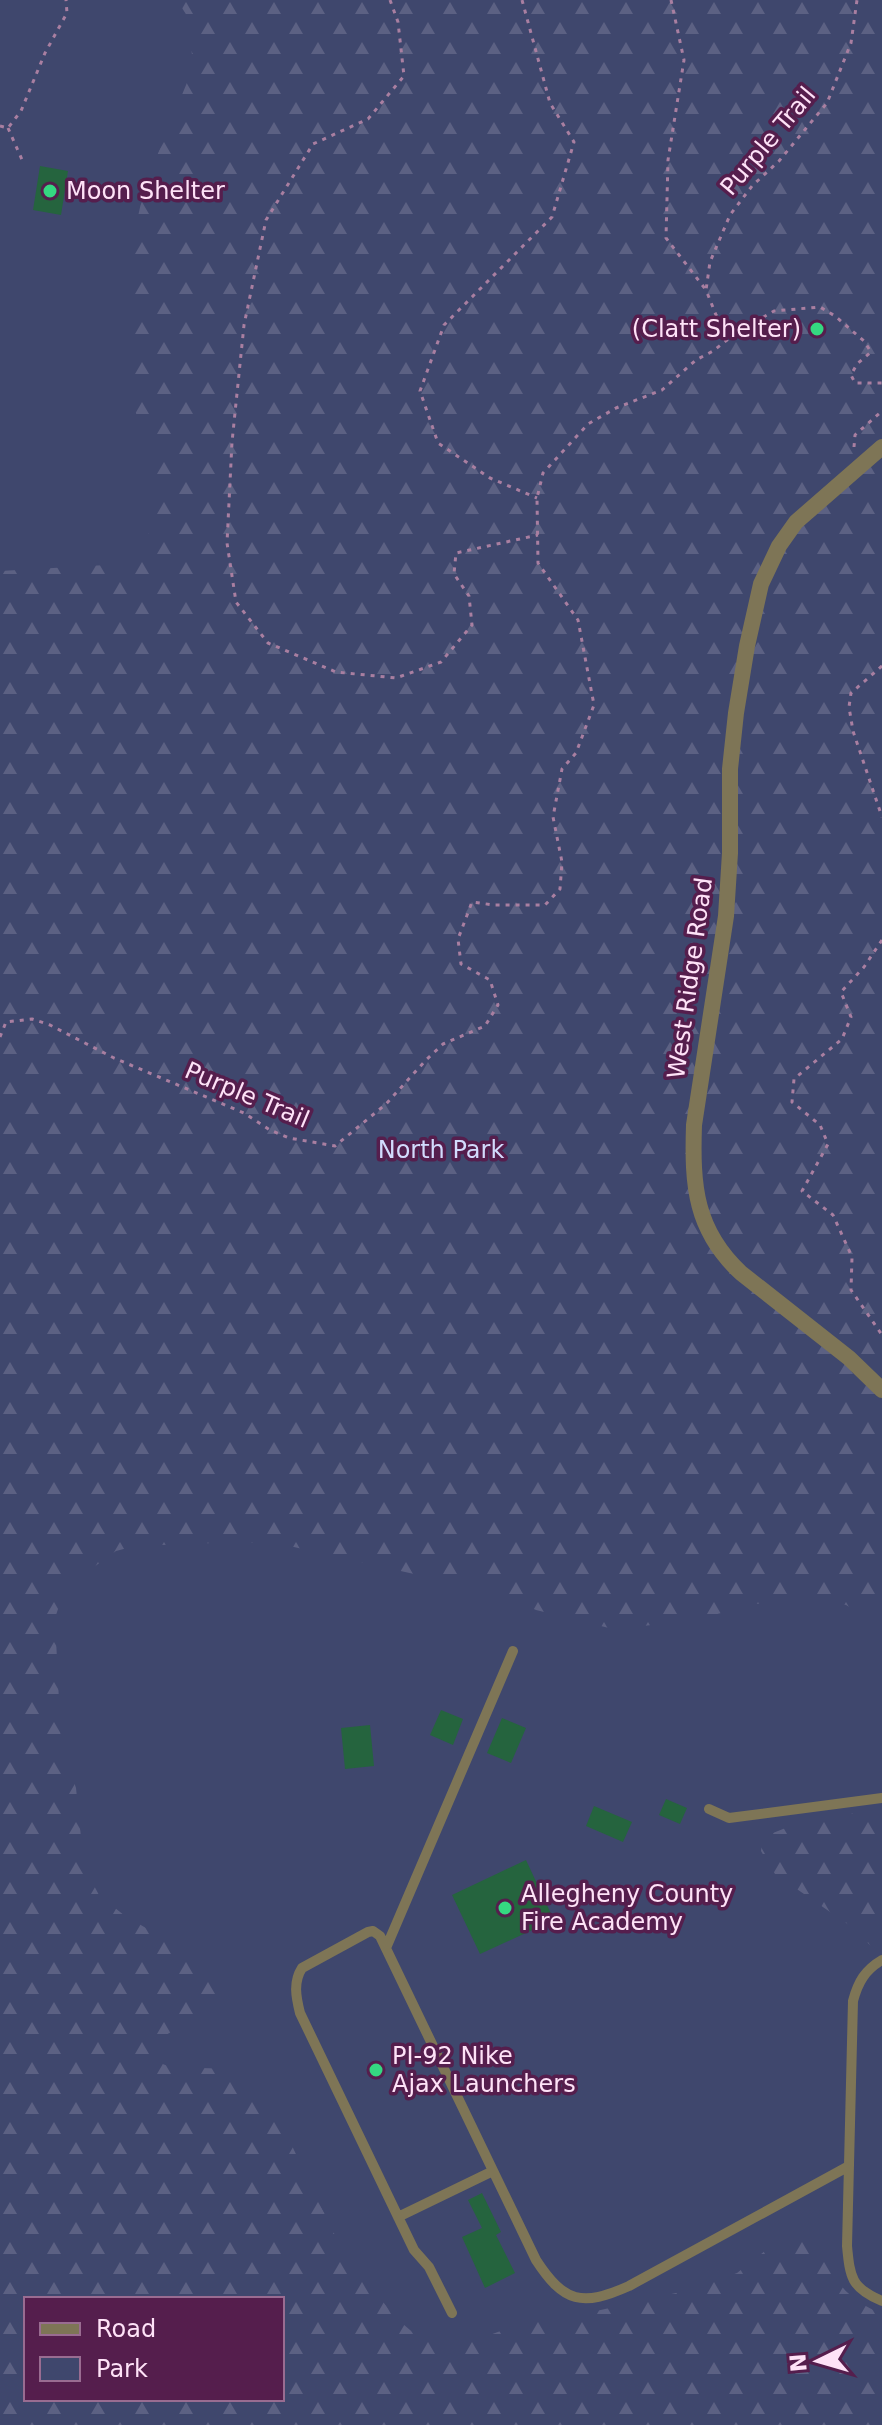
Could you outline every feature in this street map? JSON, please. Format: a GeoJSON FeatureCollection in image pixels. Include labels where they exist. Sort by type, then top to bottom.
{"type":"FeatureCollection","features":[{"type":"Feature","properties":{"kind":"street","name":"West Ridge Road"},"geometry":{"type":"LineString","coordinates":[[882,447],[808,510],[787,533],[769,565],[755,610],[736,713],[730,769],[726,916],[694,1125],[693,1157],[702,1220],[725,1258],[849,1358],[882,1390]]}},
{"type":"Feature","properties":{"kind":"lane"},"geometry":{"type":"LineString","coordinates":[[386,1948],[513,1651]]}},
{"type":"Feature","properties":{"kind":"lane"},"geometry":{"type":"LineString","coordinates":[[709,1809],[729,1818],[882,1798]]}},
{"type":"Feature","properties":{"kind":"lane"},"geometry":{"type":"LineString","coordinates":[[452,2313],[429,2267],[414,2250],[300,2013],[295,1986],[302,1968],[363,1934],[376,1933],[386,1948],[536,2260],[550,2281],[569,2295],[591,2299],[629,2286],[849,2166]]}},
{"type":"Feature","properties":{"kind":"lane"},"geometry":{"type":"LineString","coordinates":[[882,1960],[863,1975],[853,2001],[847,2246],[850,2272],[857,2288],[882,2301]]}},
{"type":"Feature","properties":{"kind":"lane"},"geometry":{"type":"LineString","coordinates":[[398,2217],[493,2171]]}},
{"type":"Feature","properties":{"kind":"path"},"geometry":{"type":"LineString","coordinates":[[8,128],[21,111],[45,53],[67,13],[66,0]]}},
{"type":"Feature","properties":{"kind":"path"},"geometry":{"type":"LineString","coordinates":[[390,0],[398,22],[404,76],[368,119],[313,144],[266,220],[244,325],[232,442],[227,543],[236,602],[268,643],[336,672],[396,678],[441,662],[472,625],[469,596],[454,574],[456,553],[539,535]]}},
{"type":"Feature","properties":{"kind":"path"},"geometry":{"type":"LineString","coordinates":[[522,0],[550,103],[574,142],[552,217],[444,325],[420,391],[438,443],[490,478],[537,498]]}},
{"type":"Feature","properties":{"kind":"path"},"geometry":{"type":"LineString","coordinates":[[671,0],[684,60],[668,160],[666,238],[706,290],[716,315],[736,333]]}},
{"type":"Feature","properties":{"kind":"path","name":"Purple Trail"},"geometry":{"type":"LineString","coordinates":[[706,290],[710,262],[730,215],[827,103],[851,43],[857,0]]}},
{"type":"Feature","properties":{"kind":"path"},"geometry":{"type":"LineString","coordinates":[[0,126],[8,128]]}},
{"type":"Feature","properties":{"kind":"path"},"geometry":{"type":"LineString","coordinates":[[8,128],[23,162]]}},
{"type":"Feature","properties":{"kind":"path","name":"Purple Trail"},"geometry":{"type":"LineString","coordinates":[[0,1037],[6,1022],[32,1019],[114,1058],[244,1113],[289,1138],[335,1146],[386,1104],[443,1044],[485,1026],[498,1005],[490,980],[461,964],[458,939],[472,902],[545,905],[560,889],[562,862],[553,817],[562,769],[576,753],[594,705],[578,620],[538,563],[537,498],[543,473],[588,424],[616,408],[662,390],[696,360],[774,311],[820,307],[835,316],[864,341],[871,352],[857,364],[851,375],[855,383],[882,383]]}},
{"type":"Feature","properties":{"kind":"path"},"geometry":{"type":"LineString","coordinates":[[863,463],[854,452],[855,435],[882,411]]}},
{"type":"Feature","properties":{"kind":"path"},"geometry":{"type":"LineString","coordinates":[[882,666],[851,693],[849,707],[853,731],[882,817]]}},
{"type":"Feature","properties":{"kind":"path"},"geometry":{"type":"LineString","coordinates":[[882,940],[864,967],[841,992],[851,1017],[842,1039],[794,1079],[792,1102],[820,1125],[828,1144],[802,1191],[833,1215],[852,1257],[851,1290],[882,1335]]}},
{"type":"Feature","properties":{"kind":"green space","name":"North Park"},"geometry":{"type":"Polygon","coordinates":[[[0,0],[882,0],[882,2425],[0,2425],[0,0]]]}},
{"type":"Feature","properties":{"kind":"green space","name":"North Park"},"geometry":{"type":"Polygon","coordinates":[[[177,0],[882,0],[882,1626],[846,1605],[816,1599],[755,1604],[691,1621],[613,1629],[536,1610],[461,1576],[414,1574],[285,1545],[241,1542],[135,1546],[116,1551],[65,1588],[55,1618],[61,1743],[76,1788],[84,1867],[99,1895],[125,1916],[188,1952],[215,1986],[215,2001],[205,2013],[164,2036],[156,2048],[157,2062],[171,2067],[231,2069],[269,2098],[343,2252],[396,2318],[417,2336],[430,2341],[487,2336],[538,2317],[583,2314],[698,2288],[737,2273],[784,2236],[806,2234],[819,2248],[843,2288],[861,2303],[882,2314],[882,2425],[0,2425],[0,571],[124,564],[145,549],[156,504],[152,457],[129,394],[127,266],[145,185],[193,68],[189,19],[177,0]]]}},
{"type":"Feature","properties":{"kind":"green space"},"geometry":{"type":"Polygon","coordinates":[[[882,1808],[882,1943],[873,1948],[849,1925],[775,1874],[761,1851],[763,1837],[793,1825],[882,1808]]]}},
{"type":"Feature","properties":{"kind":"building","name":"Moon Shelter"},"geometry":{"type":"Polygon","coordinates":[[[40,166],[68,171],[61,215],[33,210],[40,166]]]}},
{"type":"Feature","properties":{"kind":"building"},"geometry":{"type":"Polygon","coordinates":[[[441,1710],[463,1719],[453,1745],[430,1735],[441,1710]]]}},
{"type":"Feature","properties":{"kind":"building"},"geometry":{"type":"Polygon","coordinates":[[[502,1718],[526,1728],[511,1763],[487,1753],[502,1718]]]}},
{"type":"Feature","properties":{"kind":"building"},"geometry":{"type":"Polygon","coordinates":[[[370,1725],[374,1766],[345,1769],[341,1728],[370,1725]]]}},
{"type":"Feature","properties":{"kind":"building"},"geometry":{"type":"Polygon","coordinates":[[[666,1799],[687,1808],[680,1824],[659,1815],[666,1799]]]}},
{"type":"Feature","properties":{"kind":"building"},"geometry":{"type":"Polygon","coordinates":[[[594,1806],[632,1822],[623,1842],[586,1826],[594,1806]]]}},
{"type":"Feature","properties":{"kind":"building"},"geometry":{"type":"Polygon","coordinates":[[[526,1860],[554,1920],[480,1954],[452,1895],[526,1860]]]}},
{"type":"Feature","properties":{"kind":"building"},"geometry":{"type":"Polygon","coordinates":[[[482,2193],[501,2232],[496,2235],[515,2273],[485,2288],[462,2237],[482,2228],[468,2200],[482,2193]]]}},
{"type":"Feature","properties":{"kind":"place","name":"Moon Shelter"},"geometry":{"type":"Point","coordinates":[50,191]}},
{"type":"Feature","properties":{"kind":"place","name":"(Clatt Shelter)"},"geometry":{"type":"Point","coordinates":[817,329]}},
{"type":"Feature","properties":{"kind":"place","name":"Allegheny County Fire Academy"},"geometry":{"type":"Point","coordinates":[505,1908]}},
{"type":"Feature","properties":{"kind":"place","name":"PI-92 Nike Ajax Launchers"},"geometry":{"type":"Point","coordinates":[376,2070]}}]}
